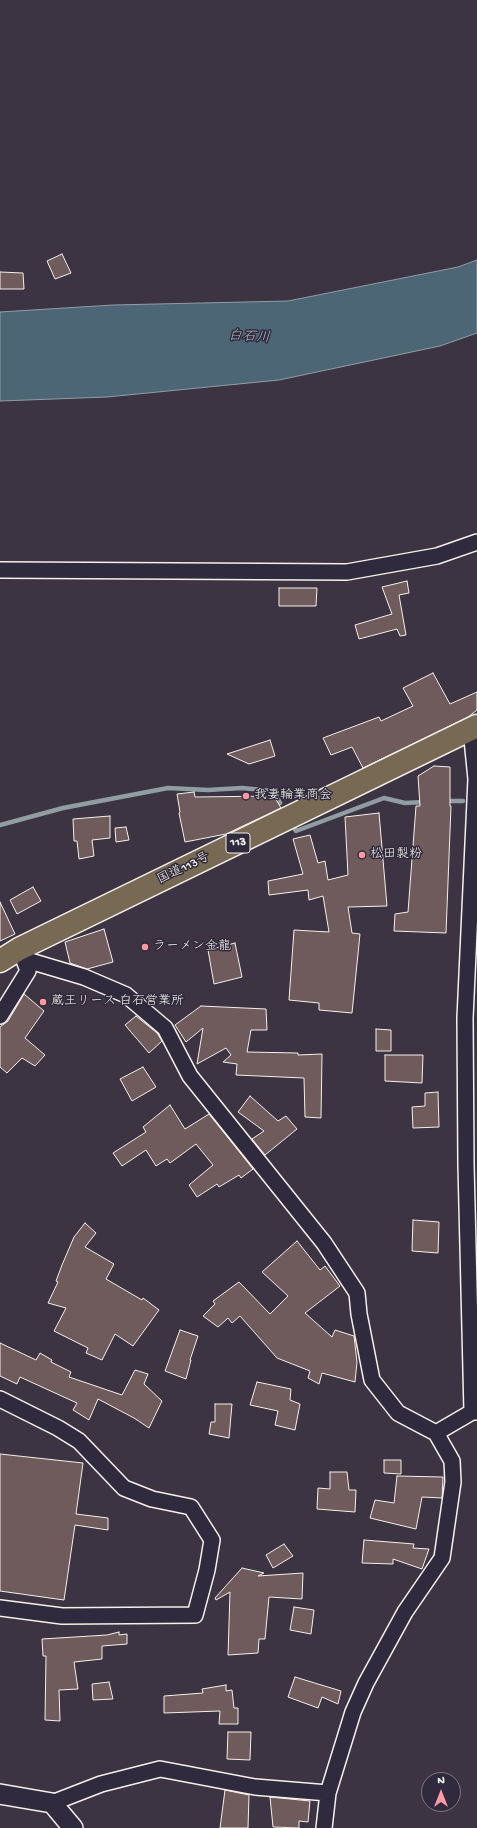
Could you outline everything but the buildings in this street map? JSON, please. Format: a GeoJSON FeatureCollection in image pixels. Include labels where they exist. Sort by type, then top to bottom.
{"type":"FeatureCollection","features":[{"type":"Feature","properties":{"kind":"highway","name":"国道113号"},"geometry":{"type":"LineString","coordinates":[[0,961],[19,949],[474,727]]}},
{"type":"Feature","properties":{"kind":"street"},"geometry":{"type":"LineString","coordinates":[[0,570],[347,572],[437,556],[477,542]]}},
{"type":"Feature","properties":{"kind":"street"},"geometry":{"type":"LineString","coordinates":[[436,1433],[475,1412],[466,1165],[465,1018],[476,779],[474,727]]}},
{"type":"Feature","properties":{"kind":"street"},"geometry":{"type":"LineString","coordinates":[[0,1016],[28,970],[19,949]]}},
{"type":"Feature","properties":{"kind":"street"},"geometry":{"type":"LineString","coordinates":[[19,949],[30,961],[84,977],[126,995],[165,1028],[190,1076],[324,1243],[357,1293],[359,1314],[372,1380],[398,1413],[436,1433],[452,1461],[453,1482],[442,1558],[405,1612],[366,1684],[353,1712],[328,1793],[324,1828]]}},
{"type":"Feature","properties":{"kind":"street"},"geometry":{"type":"LineString","coordinates":[[0,1399],[58,1428],[79,1441],[124,1488],[152,1499],[191,1507],[212,1540],[207,1570],[195,1615],[62,1616],[0,1608]]}},
{"type":"Feature","properties":{"kind":"street"},"geometry":{"type":"LineString","coordinates":[[0,1794],[52,1803],[101,1784],[160,1769],[255,1787],[328,1793]]}},
{"type":"Feature","properties":{"kind":"street"},"geometry":{"type":"LineString","coordinates":[[52,1803],[73,1828]]}},
{"type":"Feature","properties":{"kind":"water","name":"白石川"},"geometry":{"type":"Polygon","coordinates":[[[477,260],[477,333],[440,346],[279,380],[107,397],[0,401],[0,312],[113,305],[288,301],[458,267],[477,260]]]}},
{"type":"Feature","properties":{"kind":"waterway"},"geometry":{"type":"LineString","coordinates":[[0,825],[63,808],[168,788],[208,790],[242,788],[273,791],[280,803]]}},
{"type":"Feature","properties":{"kind":"waterway"},"geometry":{"type":"LineString","coordinates":[[294,828],[296,831],[384,798],[405,803],[424,802]]}},
{"type":"Feature","properties":{"kind":"waterway"},"geometry":{"type":"LineString","coordinates":[[444,801],[463,801]]}},
{"type":"Feature","properties":{"kind":"place","name":"我妻輪業商会"},"geometry":{"type":"Point","coordinates":[246,796]}},
{"type":"Feature","properties":{"kind":"place","name":"松田製粉"},"geometry":{"type":"Point","coordinates":[362,855]}},
{"type":"Feature","properties":{"kind":"place","name":"ラーメン金龍"},"geometry":{"type":"Point","coordinates":[145,947]}},
{"type":"Feature","properties":{"kind":"place","name":"蔵王リース 白石営業所"},"geometry":{"type":"Point","coordinates":[43,1002]}}]}
